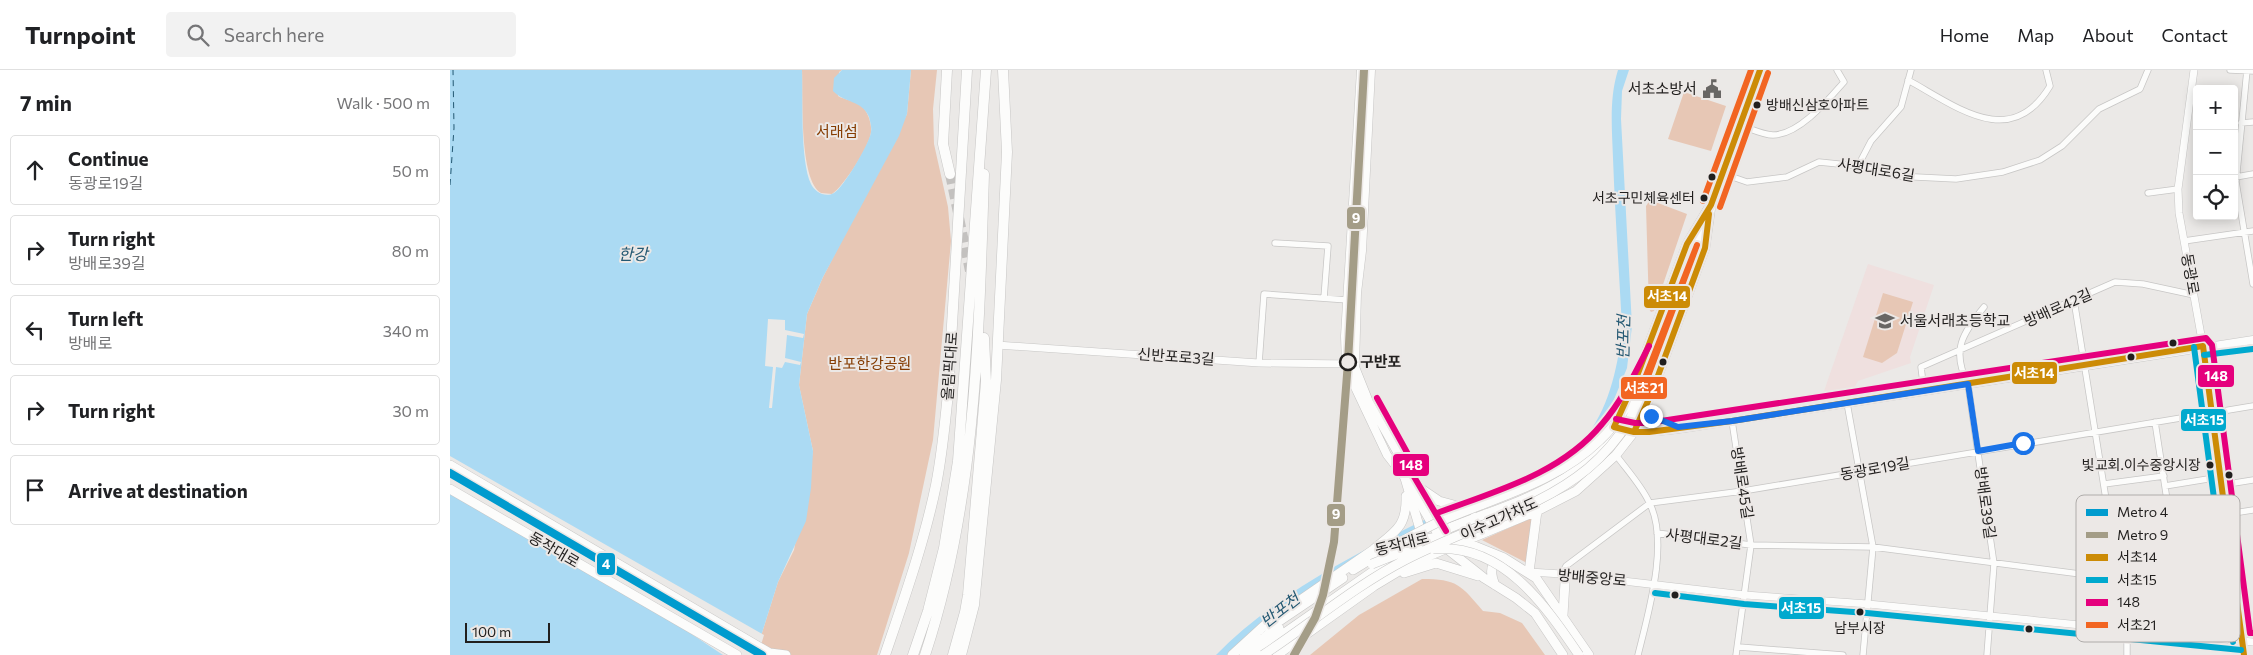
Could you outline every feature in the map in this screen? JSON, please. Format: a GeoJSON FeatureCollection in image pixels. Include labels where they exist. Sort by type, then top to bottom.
{"type":"FeatureCollection","features":[{"type":"Feature","properties":{"kind":"highway"},"geometry":{"type":"LineString","coordinates":[[947,70],[943,144],[950,174]]}},
{"type":"Feature","properties":{"kind":"highway","name":"올림픽대로"},"geometry":{"type":"LineString","coordinates":[[885,655],[922,538],[936,486],[943,439],[948,394],[968,70]]}},
{"type":"Feature","properties":{"kind":"highway","name":"올림픽대로"},"geometry":{"type":"LineString","coordinates":[[914,655],[928,612],[944,548],[956,469],[987,70]]}},
{"type":"Feature","properties":{"kind":"highway","name":"올림픽대로"},"geometry":{"type":"LineString","coordinates":[[925,655],[952,560],[968,458],[982,221],[987,70]]}},
{"type":"Feature","properties":{"kind":"highway"},"geometry":{"type":"LineString","coordinates":[[961,655],[974,605],[997,345],[1007,152],[1003,70]]}},
{"type":"Feature","properties":{"kind":"highway"},"geometry":{"type":"LineString","coordinates":[[953,655],[965,612],[986,382],[984,338]]}},
{"type":"Feature","properties":{"kind":"highway"},"geometry":{"type":"LineString","coordinates":[[946,655],[960,606],[965,557],[973,524]]}},
{"type":"Feature","properties":{"kind":"main road"},"geometry":{"type":"LineString","coordinates":[[1361,70],[1346,364],[1352,382],[1387,455],[1405,478],[1433,526],[1440,533],[1465,521],[1535,494],[1565,478],[1580,468],[1604,445],[1637,376],[1687,244],[1711,205]]}},
{"type":"Feature","properties":{"kind":"main road"},"geometry":{"type":"LineString","coordinates":[[1253,655],[1422,536],[1401,459],[1369,402],[1357,374],[1355,364],[1357,292],[1362,251],[1372,70]]}},
{"type":"Feature","properties":{"kind":"main road"},"geometry":{"type":"LineString","coordinates":[[1464,542],[1537,512],[1576,491],[1616,455],[1633,432],[1652,392],[1705,248],[1711,205],[1721,173],[1760,70]]}},
{"type":"Feature","properties":{"kind":"main road","name":"이수고가차도"},"geometry":{"type":"LineString","coordinates":[[1264,655],[1367,583],[1405,560],[1533,505],[1576,478],[1606,452],[1632,415],[1650,380],[1657,350],[1692,256]]}},
{"type":"Feature","properties":{"kind":"main road"},"geometry":{"type":"LineString","coordinates":[[1614,427],[1633,432],[1732,421],[2203,346],[2253,340]]}},
{"type":"Feature","properties":{"kind":"main road","name":"이수고가차도"},"geometry":{"type":"LineString","coordinates":[[1287,617],[1387,549],[1440,521],[1538,483],[1575,461],[1601,440],[1625,409],[1657,350]]}},
{"type":"Feature","properties":{"kind":"main road"},"geometry":{"type":"LineString","coordinates":[[1633,432],[1630,418],[1637,376]]}},
{"type":"Feature","properties":{"kind":"main road"},"geometry":{"type":"LineString","coordinates":[[1635,388],[1635,394],[1640,400],[1644,400],[1652,392]]}},
{"type":"Feature","properties":{"kind":"main road"},"geometry":{"type":"LineString","coordinates":[[1646,405],[1654,419],[1678,427]]}},
{"type":"Feature","properties":{"kind":"main road","name":"동작대로"},"geometry":{"type":"LineString","coordinates":[[450,465],[771,654]]}},
{"type":"Feature","properties":{"kind":"main road"},"geometry":{"type":"LineString","coordinates":[[1405,478],[1439,502],[1487,513]]}},
{"type":"Feature","properties":{"kind":"main road"},"geometry":{"type":"LineString","coordinates":[[1373,550],[1401,526],[1406,514],[1405,478]]}},
{"type":"Feature","properties":{"kind":"main road","name":"동작대로"},"geometry":{"type":"LineString","coordinates":[[450,489],[737,655]]}},
{"type":"Feature","properties":{"kind":"main road"},"geometry":{"type":"LineString","coordinates":[[1528,572],[1537,512]]}},
{"type":"Feature","properties":{"kind":"main road","name":"동작대로"},"geometry":{"type":"LineString","coordinates":[[1440,533],[1447,548],[1484,578],[1535,613],[1563,655]]}},
{"type":"Feature","properties":{"kind":"main road","name":"동작대로"},"geometry":{"type":"LineString","coordinates":[[1238,653],[1267,623],[1373,550],[1422,536],[1440,533],[1504,558],[1528,572],[1543,587],[1590,655]]}},
{"type":"Feature","properties":{"kind":"main road","name":"동작대로"},"geometry":{"type":"LineString","coordinates":[[1277,655],[1374,586],[1414,562],[1464,542]]}},
{"type":"Feature","properties":{"kind":"main road","name":"동작대로"},"geometry":{"type":"LineString","coordinates":[[1267,636],[1372,564],[1397,554],[1437,548],[1465,552],[1487,559],[1516,577],[1529,588],[1557,622],[1579,655]]}},
{"type":"Feature","properties":{"kind":"main road"},"geometry":{"type":"LineString","coordinates":[[1495,585],[1491,573],[1492,566],[1496,561],[1504,558]]}},
{"type":"Feature","properties":{"kind":"main road","name":"동작대로"},"geometry":{"type":"LineString","coordinates":[[1374,586],[1426,564],[1436,563],[1484,578]]}},
{"type":"Feature","properties":{"kind":"main road"},"geometry":{"type":"LineString","coordinates":[[1562,574],[1565,582],[1562,615]]}},
{"type":"Feature","properties":{"kind":"main road"},"geometry":{"type":"LineString","coordinates":[[1238,653],[1267,636],[1287,617]]}},
{"type":"Feature","properties":{"kind":"main road"},"geometry":{"type":"LineString","coordinates":[[1238,653],[1287,617]]}},
{"type":"Feature","properties":{"kind":"main road"},"geometry":{"type":"LineString","coordinates":[[771,654],[786,655]]}},
{"type":"Feature","properties":{"kind":"street"},"geometry":{"type":"LineString","coordinates":[[1739,124],[1772,135],[1784,133],[1822,106],[1844,82],[1837,70]]}},
{"type":"Feature","properties":{"kind":"street"},"geometry":{"type":"LineString","coordinates":[[1858,166],[1872,141],[1901,107],[1911,70]]}},
{"type":"Feature","properties":{"kind":"street"},"geometry":{"type":"LineString","coordinates":[[1908,80],[1982,119],[2003,121],[2024,114],[2041,101],[2050,86],[2046,70]]}},
{"type":"Feature","properties":{"kind":"street","name":"사평대로6길"},"geometry":{"type":"LineString","coordinates":[[1721,173],[1747,182],[1787,177],[1819,162],[1858,166],[1896,176],[1956,179],[2003,172],[2040,160],[2062,146],[2099,109],[2140,89],[2148,70]]}},
{"type":"Feature","properties":{"kind":"street","name":"동광로"},"geometry":{"type":"LineString","coordinates":[[2194,70],[2178,189],[2179,213],[2203,346],[2223,495]]}},
{"type":"Feature","properties":{"kind":"street"},"geometry":{"type":"LineString","coordinates":[[2230,70],[2249,71],[2241,123],[2236,175]]}},
{"type":"Feature","properties":{"kind":"street"},"geometry":{"type":"LineString","coordinates":[[2241,123],[2253,122]]}},
{"type":"Feature","properties":{"kind":"street"},"geometry":{"type":"LineString","coordinates":[[2238,177],[2253,174]]}},
{"type":"Feature","properties":{"kind":"street"},"geometry":{"type":"LineString","coordinates":[[2148,193],[2178,189]]}},
{"type":"Feature","properties":{"kind":"street"},"geometry":{"type":"LineString","coordinates":[[2238,191],[2253,284]]}},
{"type":"Feature","properties":{"kind":"street"},"geometry":{"type":"LineString","coordinates":[[1692,256],[1711,205]]}},
{"type":"Feature","properties":{"kind":"street"},"geometry":{"type":"LineString","coordinates":[[2184,241],[2253,232]]}},
{"type":"Feature","properties":{"kind":"street"},"geometry":{"type":"LineString","coordinates":[[1275,243],[1328,246],[1324,298]]}},
{"type":"Feature","properties":{"kind":"street","name":"방배로42길"},"geometry":{"type":"LineString","coordinates":[[1924,391],[1921,367],[2115,282],[2143,284],[2194,295]]}},
{"type":"Feature","properties":{"kind":"street"},"geometry":{"type":"LineString","coordinates":[[1259,363],[1264,294],[1348,300]]}},
{"type":"Feature","properties":{"kind":"street"},"geometry":{"type":"LineString","coordinates":[[2074,300],[2106,495]]}},
{"type":"Feature","properties":{"kind":"street"},"geometry":{"type":"LineString","coordinates":[[1958,351],[1960,342],[1984,308]]}},
{"type":"Feature","properties":{"kind":"street","name":"신반포로3길"},"geometry":{"type":"LineString","coordinates":[[997,345],[1259,363],[1355,364]]}},
{"type":"Feature","properties":{"kind":"street","name":"방배로39길"},"geometry":{"type":"LineString","coordinates":[[1958,351],[1961,371],[1968,384],[1994,564],[1987,655]]}},
{"type":"Feature","properties":{"kind":"street"},"geometry":{"type":"LineString","coordinates":[[1847,403],[1873,547],[1863,655]]}},
{"type":"Feature","properties":{"kind":"street","name":"동광로19길"},"geometry":{"type":"LineString","coordinates":[[1562,574],[1566,566],[1650,503],[1743,491],[2253,406]]}},
{"type":"Feature","properties":{"kind":"street","name":"방배로45길"},"geometry":{"type":"LineString","coordinates":[[1732,421],[1751,545],[1739,647],[1736,655]]}},
{"type":"Feature","properties":{"kind":"street"},"geometry":{"type":"LineString","coordinates":[[2155,422],[2166,495]]}},
{"type":"Feature","properties":{"kind":"street"},"geometry":{"type":"LineString","coordinates":[[1616,455],[1650,503],[1657,533],[1656,584],[1638,655]]}},
{"type":"Feature","properties":{"kind":"street"},"geometry":{"type":"LineString","coordinates":[[2104,484],[2164,476]]}},
{"type":"Feature","properties":{"kind":"street"},"geometry":{"type":"LineString","coordinates":[[2165,486],[2253,480]]}},
{"type":"Feature","properties":{"kind":"street"},"geometry":{"type":"LineString","coordinates":[[2240,512],[2253,510]]}},
{"type":"Feature","properties":{"kind":"street","name":"사평대로2길"},"geometry":{"type":"LineString","coordinates":[[1657,533],[1751,545]]}},
{"type":"Feature","properties":{"kind":"street"},"geometry":{"type":"LineString","coordinates":[[1751,545],[1873,547]]}},
{"type":"Feature","properties":{"kind":"street","name":"방배로39길"},"geometry":{"type":"LineString","coordinates":[[1873,547],[1994,564]]}},
{"type":"Feature","properties":{"kind":"street"},"geometry":{"type":"LineString","coordinates":[[1994,564],[2076,574]]}},
{"type":"Feature","properties":{"kind":"street","name":"방배중앙로"},"geometry":{"type":"LineString","coordinates":[[1528,572],[1562,574],[1745,595],[1868,604],[2076,625]]}},
{"type":"Feature","properties":{"kind":"street","name":"동광로"},"geometry":{"type":"LineString","coordinates":[[2240,626],[2244,655]]}},
{"type":"Feature","properties":{"kind":"street","name":"방배중앙로"},"geometry":{"type":"LineString","coordinates":[[2242,641],[2253,642]]}},
{"type":"Feature","properties":{"kind":"street"},"geometry":{"type":"LineString","coordinates":[[2127,642],[2127,655]]}},
{"type":"Feature","properties":{"kind":"street"},"geometry":{"type":"LineString","coordinates":[[1739,647],[1843,655]]}},
{"type":"Feature","properties":{"kind":"shaded area","name":"서울서래초등학교"},"geometry":{"type":"Polygon","coordinates":[[[1868,264],[1934,285],[1910,357],[1911,363],[1858,381],[1853,390],[1823,394],[1868,264]]]}},
{"type":"Feature","properties":{"kind":"green space","name":"서래섬"},"geometry":{"type":"Polygon","coordinates":[[[802,70],[842,70],[839,72],[838,96],[858,103],[863,107],[870,122],[871,132],[866,147],[843,183],[832,194],[821,193],[814,185],[809,172],[804,136],[802,70]]]}},
{"type":"Feature","properties":{"kind":"green space","name":"반포한강공원"},"geometry":{"type":"Polygon","coordinates":[[[911,70],[937,70],[933,109],[934,144],[948,207],[951,241],[933,440],[909,553],[877,655],[755,655],[778,582],[794,550],[813,451],[799,385],[807,314],[823,277],[907,114],[911,70]]]}},
{"type":"Feature","properties":{"kind":"green space"},"geometry":{"type":"Polygon","coordinates":[[[1684,92],[1726,106],[1711,151],[1668,139],[1684,92]]]}},
{"type":"Feature","properties":{"kind":"green space"},"geometry":{"type":"Polygon","coordinates":[[[1650,200],[1687,214],[1654,311],[1651,312],[1649,309],[1646,206],[1650,200]]]}},
{"type":"Feature","properties":{"kind":"green space"},"geometry":{"type":"Polygon","coordinates":[[[1883,293],[1913,302],[1897,353],[1882,363],[1863,357],[1883,293]]]}},
{"type":"Feature","properties":{"kind":"green space"},"geometry":{"type":"Polygon","coordinates":[[[1533,517],[1527,563],[1482,540],[1533,517]]]}},
{"type":"Feature","properties":{"kind":"green space"},"geometry":{"type":"Polygon","coordinates":[[[1422,579],[1451,582],[1463,589],[1483,611],[1500,613],[1522,623],[1545,655],[1310,655],[1359,615],[1422,579]]]}},
{"type":"Feature","properties":{"kind":"water","name":"한강"},"geometry":{"type":"Polygon","coordinates":[[[450,70],[802,70],[802,112],[807,174],[815,189],[827,195],[834,193],[849,174],[866,145],[871,130],[871,124],[866,111],[833,91],[834,78],[842,70],[911,70],[907,114],[899,136],[823,277],[807,314],[799,385],[813,451],[811,488],[806,521],[778,582],[755,655],[450,655],[450,70]]]}},
{"type":"Feature","properties":{"kind":"water","name":"반포천"},"geometry":{"type":"Polygon","coordinates":[[[1618,70],[1629,70],[1622,91],[1621,119],[1632,326],[1627,368],[1603,426],[1590,443],[1562,464],[1385,548],[1255,631],[1227,655],[1216,655],[1271,608],[1332,568],[1364,550],[1477,495],[1546,465],[1576,446],[1596,423],[1608,397],[1616,369],[1622,327],[1612,125],[1613,92],[1618,70]]]}},
{"type":"Feature","properties":{"kind":"pier"},"geometry":{"type":"Polygon","coordinates":[[[768,319],[785,320],[785,330],[804,334],[803,338],[787,335],[785,358],[801,362],[800,365],[785,362],[782,368],[776,367],[772,408],[769,408],[773,367],[765,366],[768,319]]]}},
{"type":"Feature","properties":{"kind":"pier"},"geometry":{"type":"Polygon","coordinates":[[[450,456],[764,635],[758,655],[723,655],[660,613],[450,494],[450,456]]]}},
{"type":"Feature","properties":{"kind":"ferry route"},"geometry":{"type":"LineString","coordinates":[[450,185],[454,128],[453,70]]}},
{"type":"Feature","properties":{"kind":"tunnel"},"geometry":{"type":"LineString","coordinates":[[950,174],[970,271]]}},
{"type":"Feature","properties":{"kind":"metro line","name":"9"},"geometry":{"type":"LineString","coordinates":[[1294,655],[1315,618],[1323,595],[1334,542],[1348,362],[1364,70]]}},
{"type":"Feature","properties":{"kind":"metro line","name":"4"},"geometry":{"type":"LineString","coordinates":[[450,473],[762,655]]}},
{"type":"Feature","properties":{"kind":"transit line","name":"서초21"},"geometry":{"type":"LineString","coordinates":[[1703,201],[1751,70]]}},
{"type":"Feature","properties":{"kind":"transit line","name":"서초14"},"geometry":{"type":"LineString","coordinates":[[1760,70],[1711,205],[1687,244],[1637,376],[1614,427],[1634,432],[1649,432],[1732,421],[2203,346]]}},
{"type":"Feature","properties":{"kind":"transit line","name":"서초21"},"geometry":{"type":"LineString","coordinates":[[1720,207],[1768,73]]}},
{"type":"Feature","properties":{"kind":"transit line","name":"서초14"},"geometry":{"type":"LineString","coordinates":[[1634,432],[1652,392],[1705,248],[1709,214]]}},
{"type":"Feature","properties":{"kind":"transit line","name":"서초21"},"geometry":{"type":"LineString","coordinates":[[1697,245],[1644,387],[1644,388],[1645,378],[1697,245]]}},
{"type":"Feature","properties":{"kind":"transit line","name":"148"},"geometry":{"type":"LineString","coordinates":[[1616,419],[1635,423],[1648,423],[2206,338],[2212,345],[2232,495]]}},
{"type":"Feature","properties":{"kind":"transit line","name":"148"},"geometry":{"type":"LineString","coordinates":[[1437,513],[1526,479],[1567,456],[1586,441],[1616,406],[1649,346]]}},
{"type":"Feature","properties":{"kind":"transit line","name":"서초14"},"geometry":{"type":"LineString","coordinates":[[2203,346],[2223,495]]}},
{"type":"Feature","properties":{"kind":"transit line","name":"서초15"},"geometry":{"type":"LineString","coordinates":[[2194,347],[2214,495]]}},
{"type":"Feature","properties":{"kind":"transit line","name":"서초15"},"geometry":{"type":"LineString","coordinates":[[2204,355],[2253,349]]}},
{"type":"Feature","properties":{"kind":"transit line","name":"148"},"geometry":{"type":"LineString","coordinates":[[1377,398],[1409,456],[1413,475],[1446,531]]}},
{"type":"Feature","properties":{"kind":"transit line","name":"148"},"geometry":{"type":"LineString","coordinates":[[2240,557],[2250,633],[2253,633]]}},
{"type":"Feature","properties":{"kind":"transit line","name":"서초15"},"geometry":{"type":"LineString","coordinates":[[1655,593],[1744,604],[1867,613],[2076,634]]}},
{"type":"Feature","properties":{"kind":"transit line","name":"서초14"},"geometry":{"type":"LineString","coordinates":[[2240,625],[2244,655]]}},
{"type":"Feature","properties":{"kind":"transit line","name":"서초15"},"geometry":{"type":"LineString","coordinates":[[2160,642],[2241,650]]}},
{"type":"Feature","properties":{"kind":"place","name":"서초소방서"},"geometry":{"type":"Point","coordinates":[1712,89]}},
{"type":"Feature","properties":{"kind":"place","name":"방배신삼호아파트"},"geometry":{"type":"Point","coordinates":[1757,105]}},
{"type":"Feature","properties":{"kind":"place","name":"서초구민체육센터"},"geometry":{"type":"Point","coordinates":[1704,198]}},
{"type":"Feature","properties":{"kind":"place","name":"서울서래초등학교"},"geometry":{"type":"Point","coordinates":[1885,321]}},
{"type":"Feature","properties":{"kind":"place","name":"구반포"},"geometry":{"type":"Point","coordinates":[1348,362]}},
{"type":"Feature","properties":{"kind":"place","name":"빛교회.이수중앙시장"},"geometry":{"type":"Point","coordinates":[2210,465]}},
{"type":"Feature","properties":{"kind":"place","name":"남부시장"},"geometry":{"type":"Point","coordinates":[1860,612]}},
{"type":"Feature","properties":{"kind":"route"},"geometry":{"type":"LineString","coordinates":[[1651,416],[1668,425],[1678,427],[1708,424],[1968,384],[1978,451],[2023,443]]}}]}
